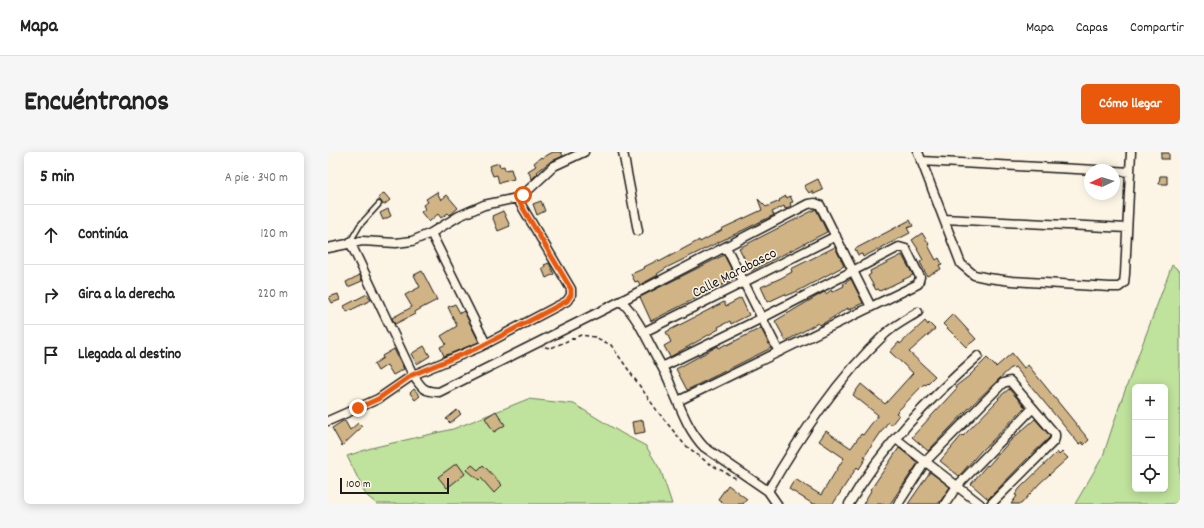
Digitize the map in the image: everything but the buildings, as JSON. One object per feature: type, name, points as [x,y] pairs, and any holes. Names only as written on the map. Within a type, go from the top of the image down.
[{"type":"street","points":[[328,248],[362,240],[396,243],[412,241],[431,234],[459,216],[484,205],[517,198],[523,195],[554,166],[584,152]]},
{"type":"street","points":[[623,152],[638,230]]},
{"type":"street","points":[[918,152],[961,264],[974,275],[1012,281],[1110,287],[1119,287],[1124,283],[1132,152]]},
{"type":"street","points":[[921,161],[1084,169]]},
{"type":"street","points":[[1120,171],[1130,172]]},
{"type":"street","points":[[328,421],[378,399],[412,375],[486,344],[567,301],[571,295],[571,289],[517,198]]},
{"type":"street","points":[[350,242],[412,375],[422,388],[430,392],[439,392],[621,301],[808,204],[815,203],[820,205],[871,307]]},
{"type":"street","points":[[944,219],[1127,228]]},
{"type":"street","points":[[431,234],[486,344]]},
{"type":"street","name":"Calle Marabasco","points":[[644,332],[836,236]]},
{"type":"street","points":[[726,247],[779,352]]},
{"type":"street","points":[[662,367],[762,318],[899,247],[906,249],[920,277],[918,284],[678,401]]},
{"type":"street","points":[[621,301],[631,312],[644,332],[678,401],[686,422],[696,439],[704,447],[768,491],[777,504]]},
{"type":"street","points":[[768,491],[788,457],[820,409],[835,390],[885,335],[918,312]]},
{"type":"street","points":[[849,504],[873,466],[895,438],[942,389],[978,356]]},
{"type":"street","points":[[898,504],[925,462],[1003,383],[1010,381],[1055,434],[1055,438],[1054,441],[991,504]]},
{"type":"street","points":[[945,504],[958,486],[1033,408]]},
{"type":"street","points":[[895,438],[980,504]]},
{"type":"lane","points":[[350,242],[360,225],[380,204]]},
{"type":"path","points":[[539,342],[542,346],[551,348],[581,335],[588,335],[603,340],[611,346],[661,417],[684,444],[708,463],[733,478],[744,481],[750,479]]},
{"type":"green space","points":[[1172,265],[1180,271],[1180,504],[1075,504],[1103,456],[1120,404]]},
{"type":"green space","points":[[528,399],[574,404],[623,434],[646,446],[661,471],[672,504],[377,504],[366,495],[347,456],[371,448],[453,429]]},
{"type":"route","points":[[358,408],[378,399],[407,380],[412,375],[480,347],[567,301],[571,295],[571,289],[517,198],[523,195]]}]
